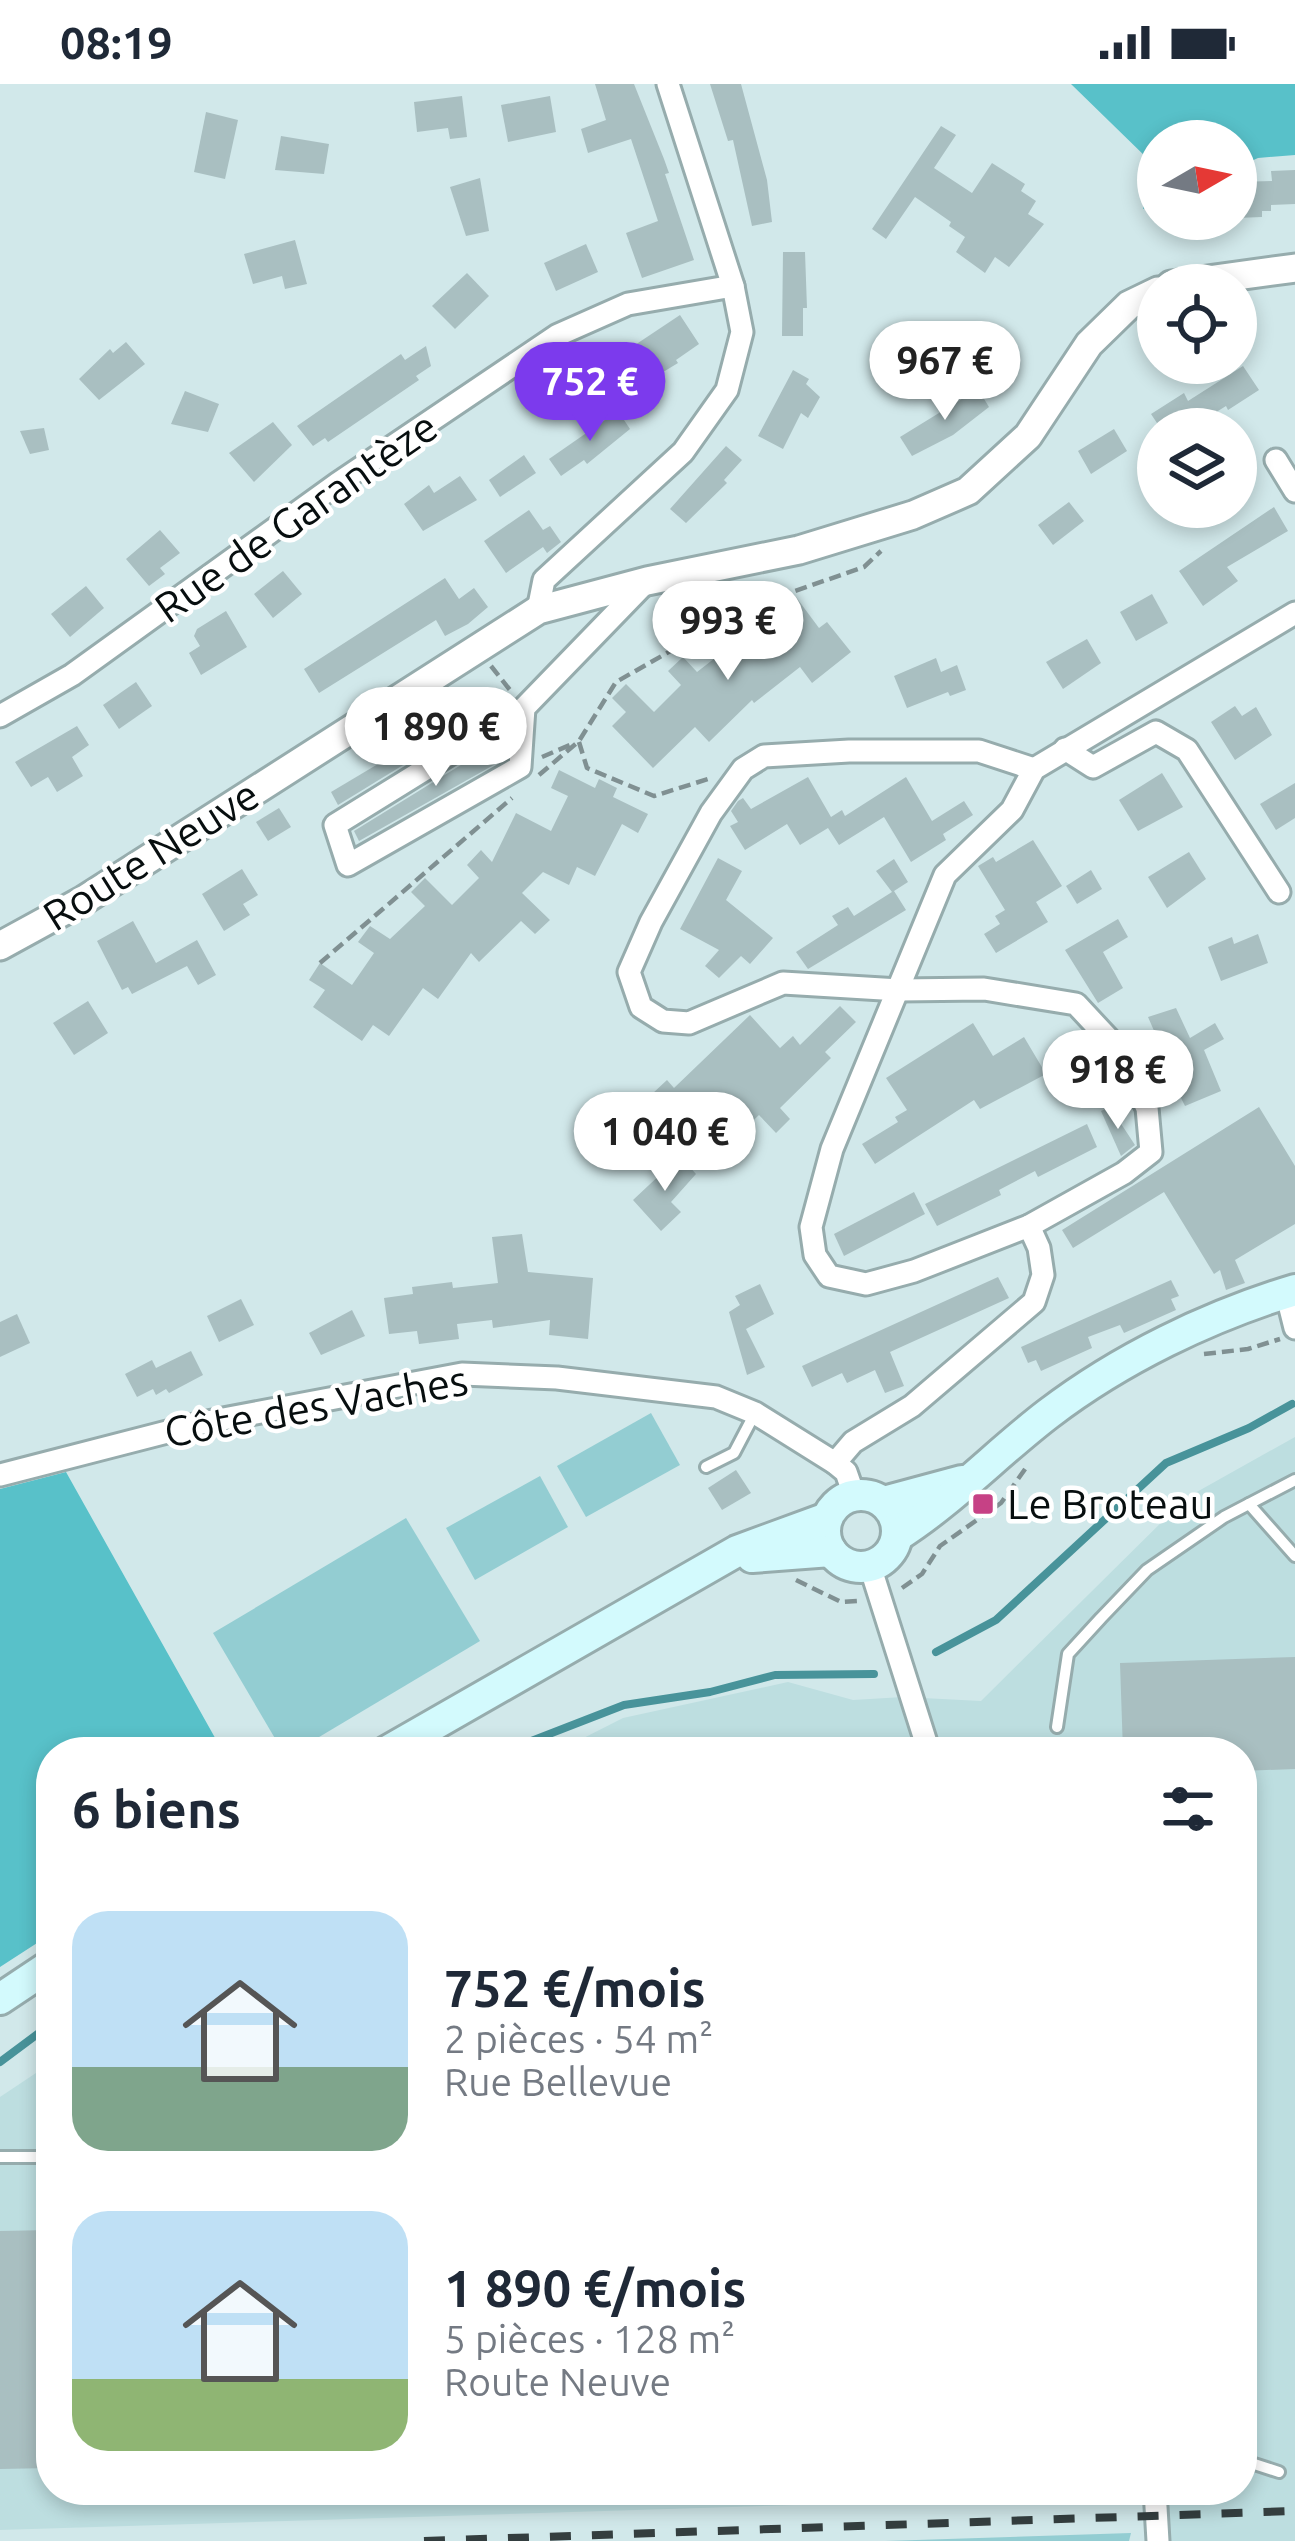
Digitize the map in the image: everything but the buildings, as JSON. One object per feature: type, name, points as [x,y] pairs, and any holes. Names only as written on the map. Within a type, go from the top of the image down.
[{"type":"main road","points":[[968,1480],[842,1499],[827,1518],[831,1551],[875,1578],[898,1536],[931,1514],[1052,1411],[1153,1349],[1290,1291]]},
{"type":"main road","points":[[869,1498],[895,1517],[898,1536]]},
{"type":"main road","points":[[412,1737],[737,1551],[827,1518]]},
{"type":"main road","points":[[722,1561],[831,1551]]},
{"type":"main road","points":[[0,1999],[36,1975]]},
{"type":"street","points":[[538,610],[544,580],[682,452],[727,390],[742,332],[733,286],[668,84]]},
{"type":"street","points":[[1257,273],[1295,268]]},
{"type":"street","name":"Rue de Garantèze","points":[[0,716],[72,674],[337,484],[558,335],[628,304],[733,286]]},
{"type":"street","name":"Route Neuve","points":[[0,946],[84,901],[538,610],[647,580],[799,550],[968,491],[1028,436],[1089,344],[1137,301]]},
{"type":"street","points":[[1276,460],[1295,491]]},
{"type":"street","points":[[524,708],[520,767],[349,865],[335,825],[524,708],[647,580]]},
{"type":"street","points":[[1034,770],[979,751],[764,756],[743,769],[711,813],[629,972],[641,1007],[663,1021],[689,1023],[783,983],[899,990],[984,988],[1076,1004],[1118,1049],[1148,1108],[1151,1152],[1124,1173],[1029,1226],[914,1271],[866,1284],[829,1276],[815,1255],[811,1227],[832,1149],[899,990],[945,874],[1012,811],[1034,770],[1295,613]]},
{"type":"street","points":[[1065,749],[1093,767],[1156,732],[1186,750],[1279,892]]},
{"type":"street","points":[[869,1498],[835,1462],[853,1442],[911,1406],[1034,1302],[1043,1275],[1029,1226]]},
{"type":"street","points":[[1290,1291],[1295,1331]]},
{"type":"street","name":"Côte des Vaches","points":[[0,1475],[202,1423],[462,1374],[557,1378],[716,1397],[755,1413],[835,1462]]},
{"type":"street","points":[[875,1578],[924,1737]]},
{"type":"street","points":[[1157,2505],[1158,2541]]},
{"type":"lane","points":[[706,1468],[734,1453],[755,1413]]},
{"type":"lane","points":[[1057,1727],[1068,1654],[1148,1570],[1295,1480]]},
{"type":"lane","points":[[1249,1504],[1295,1556]]},
{"type":"lane","points":[[0,2157],[36,2157]]},
{"type":"lane","points":[[1257,2465],[1279,2473]]},
{"type":"path","points":[[320,963],[579,740],[616,682],[746,608],[864,567],[892,539],[890,522]]},
{"type":"path","points":[[476,647],[524,708]]},
{"type":"path","points":[[520,767],[579,740]]},
{"type":"path","points":[[579,740],[586,768],[654,796],[743,769]]},
{"type":"path","points":[[1190,1359],[1219,1350],[1254,1348],[1295,1331]]},
{"type":"path","points":[[820,1591],[849,1603],[875,1578],[908,1587],[940,1546],[1001,1503],[1028,1466]]},
{"type":"shaded area","points":[[1071,84],[1295,84],[1295,155],[1257,158],[1257,120],[1137,120],[1137,148]]},
{"type":"shaded area","points":[[651,1413],[680,1465],[586,1517],[557,1466]]},
{"type":"shaded area","points":[[1295,1437],[1295,2541],[1169,2541],[1151,2505],[1257,2505],[1257,1737],[586,1737],[623,1718],[788,1682],[853,1700],[981,1701],[1186,1498]]},
{"type":"shaded area","points":[[66,1472],[215,1737],[36,1737],[36,1944],[0,1967],[0,1489]]},
{"type":"shaded area","points":[[540,1476],[568,1527],[475,1580],[446,1528]]},
{"type":"shaded area","points":[[406,1518],[480,1641],[319,1737],[274,1737],[213,1633]]},
{"type":"shaded area","points":[[36,2073],[36,2505],[796,2505],[0,2530],[0,2097]]},
{"type":"shaded area","points":[[1131,2533],[1129,2541],[885,2541]]},
{"type":"waterway","points":[[936,1652],[996,1620],[1166,1463],[1292,1404]]},
{"type":"waterway","points":[[542,1737],[624,1705],[710,1692],[775,1675],[874,1674]]},
{"type":"waterway","points":[[0,2062],[36,2035]]},
{"type":"railway","points":[[424,2541],[1295,2511]]},
{"type":"place","name":"Le Broteau","points":[[983,1504]]}]
